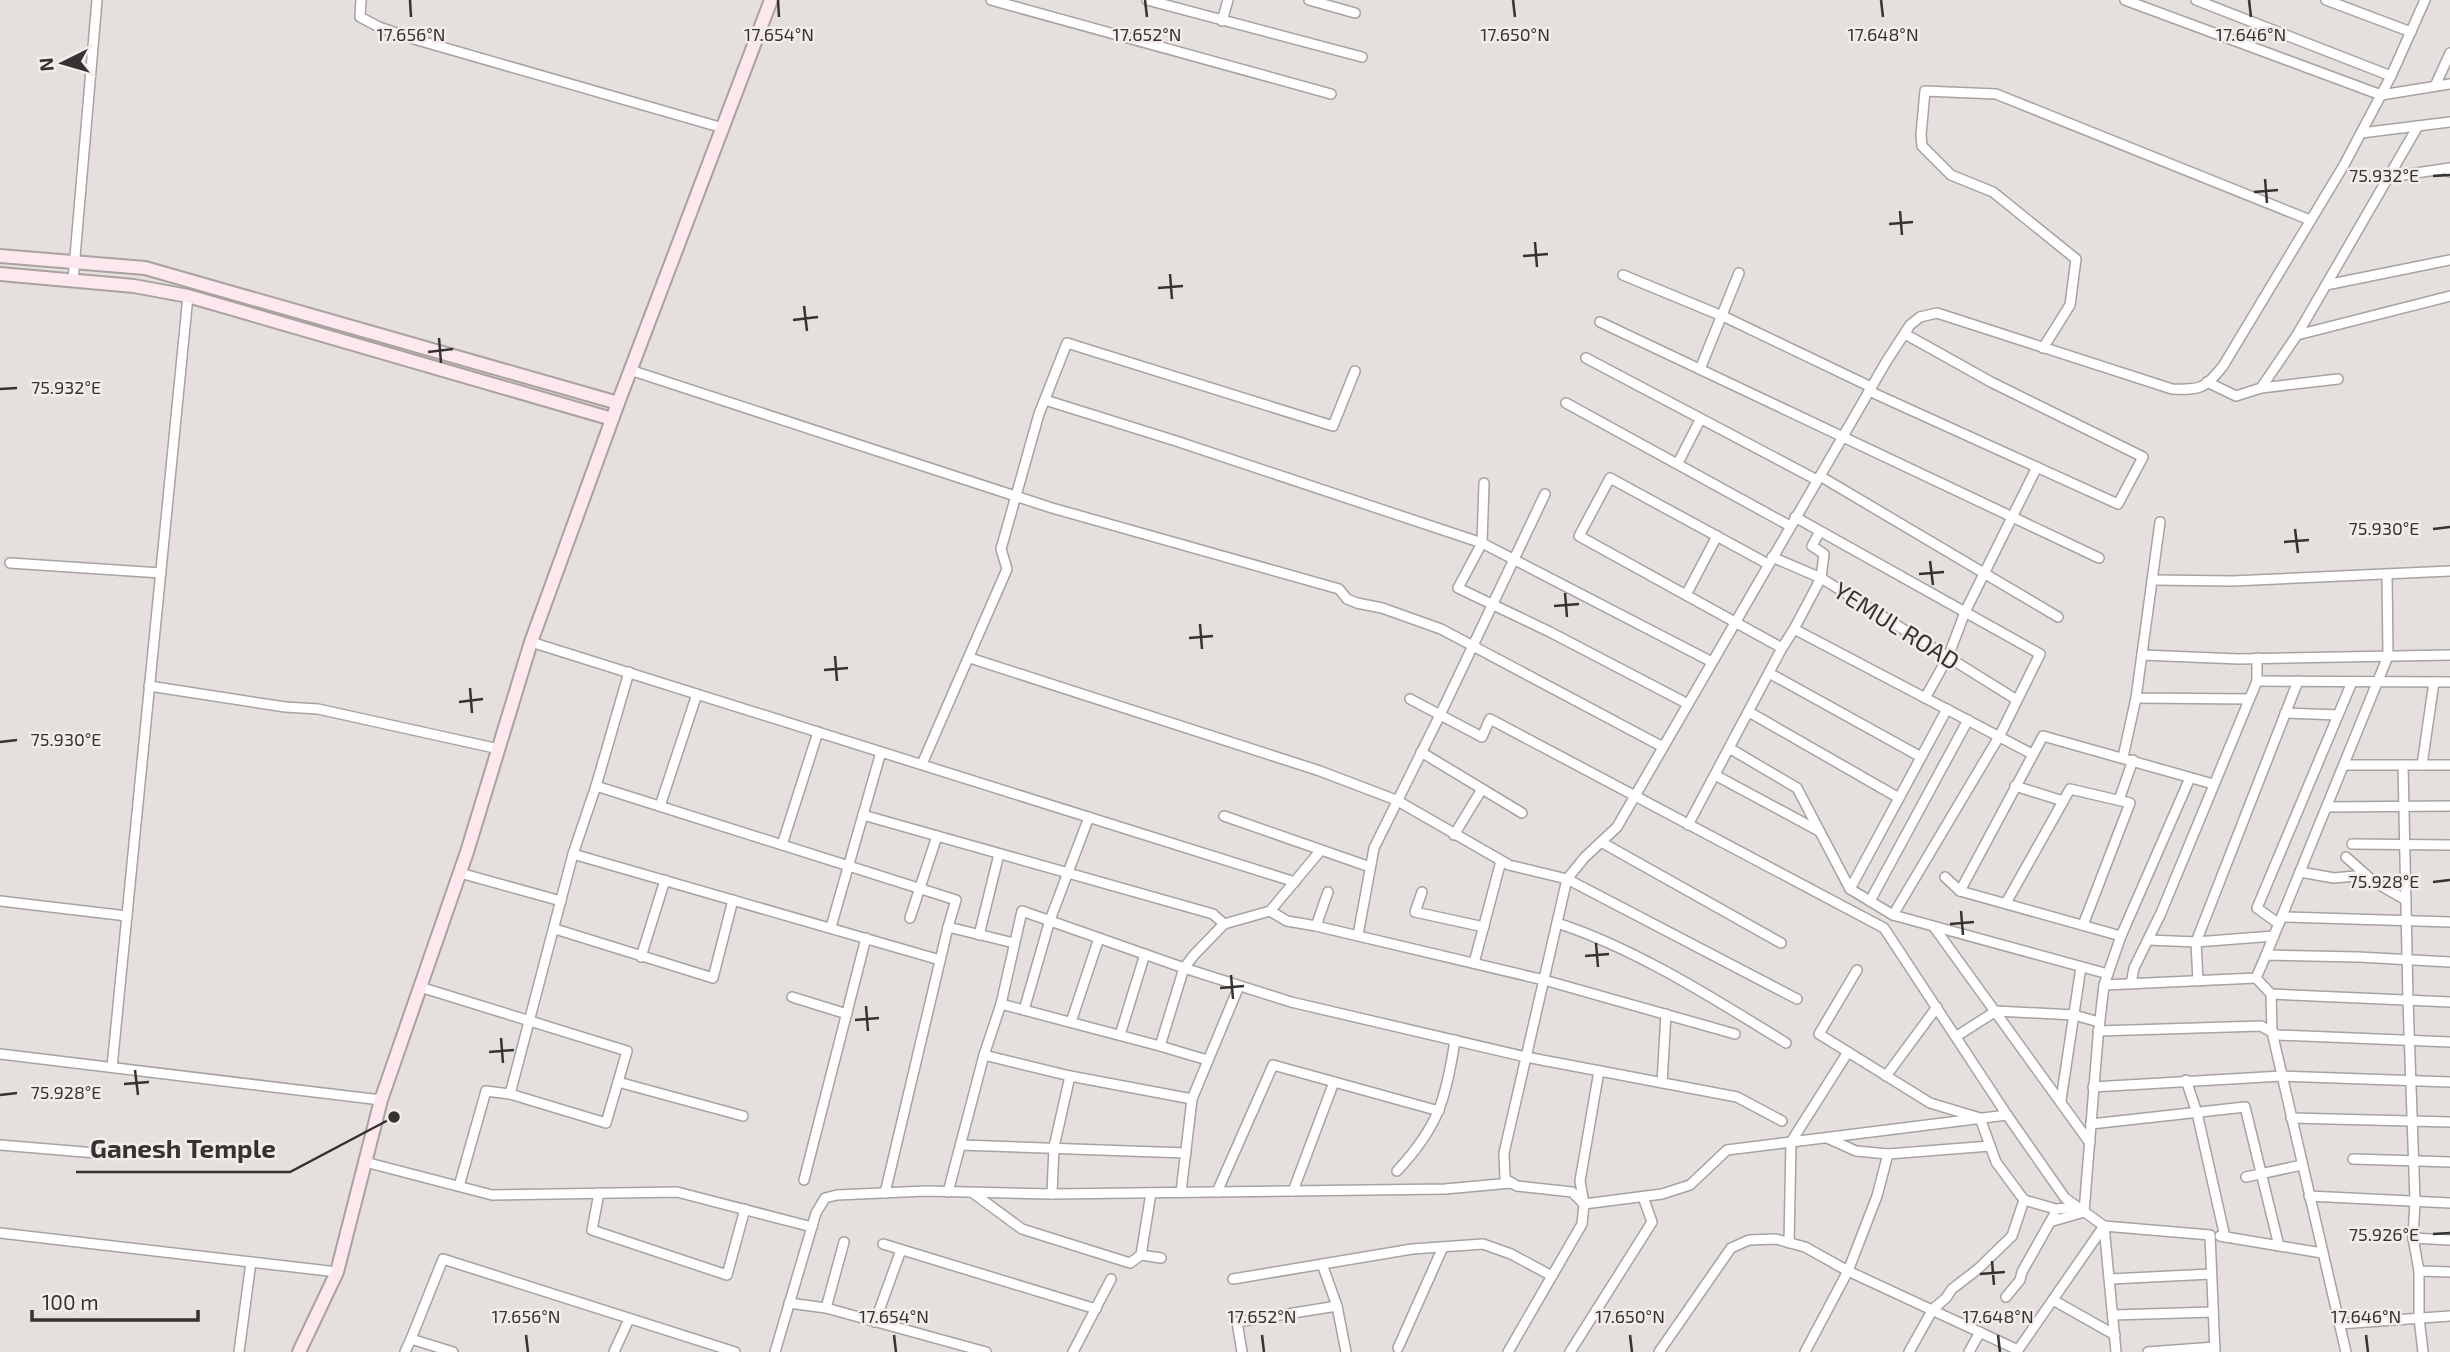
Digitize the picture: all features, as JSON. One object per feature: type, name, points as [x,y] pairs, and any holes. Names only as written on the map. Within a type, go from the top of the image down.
[{"type":"main road","points":[[299,1352],[337,1272],[381,1100],[460,873],[531,642],[630,370],[771,0]]},
{"type":"main road","points":[[0,257],[145,268],[618,403]]},
{"type":"main road","points":[[0,274],[134,286],[188,296],[612,419]]},
{"type":"street","points":[[73,280],[97,0]]},
{"type":"street","points":[[361,0],[360,17],[379,27],[723,128]]},
{"type":"street","points":[[991,0],[1331,94]]},
{"type":"street","points":[[1147,0],[1362,57]]},
{"type":"street","points":[[1222,21],[1228,0]]},
{"type":"street","points":[[1309,0],[1355,13]]},
{"type":"street","points":[[2125,0],[2381,95],[2450,84]]},
{"type":"street","points":[[2196,0],[2391,76]]},
{"type":"street","points":[[2326,0],[2411,32]]},
{"type":"street","points":[[1584,1204],[1572,1192],[1517,1186],[1505,1179],[1504,1153],[1567,879],[1616,827],[1870,389],[1905,334],[1920,317],[1937,313],[2172,389],[2195,390],[2223,366],[2310,220],[2391,76],[2425,0]]},
{"type":"street","points":[[2435,86],[2450,53]]},
{"type":"street","points":[[2043,348],[2070,305],[2076,259],[1993,192],[1951,176],[1922,146],[1920,135],[1925,91],[1996,94],[2310,220]]},
{"type":"street","points":[[2361,133],[2450,122]]},
{"type":"street","points":[[2261,388],[2297,335],[2418,126]]},
{"type":"street","points":[[2389,177],[2450,168],[2450,172]]},
{"type":"street","points":[[2326,285],[2450,260]]},
{"type":"street","points":[[1700,369],[1739,273]]},
{"type":"street","points":[[1623,275],[1721,316],[1870,389],[2118,504],[2143,457],[1991,382],[1905,334]]},
{"type":"street","points":[[112,1067],[188,296]]},
{"type":"street","points":[[2297,335],[2450,296]]},
{"type":"street","points":[[1600,322],[2099,558]]},
{"type":"street","points":[[922,764],[1007,569],[1001,548],[1045,400],[1067,343],[1333,426],[1355,371]]},
{"type":"street","points":[[1586,358],[1700,420],[1818,478],[2058,617]]},
{"type":"street","points":[[630,370],[1016,496],[1339,589],[1348,599],[1357,603],[1382,608],[1441,629],[1663,747]]},
{"type":"street","points":[[2207,382],[2236,396],[2261,388],[2338,379]]},
{"type":"street","points":[[1045,400],[1482,543],[1712,662]]},
{"type":"street","points":[[1566,403],[1793,521],[1820,531],[2040,654],[2000,736],[1893,915]]},
{"type":"street","points":[[1678,463],[1700,420]]},
{"type":"street","points":[[1925,698],[1948,657],[1965,612],[2037,467]]},
{"type":"street","name":"YEMUL ROAD","points":[[1686,595],[1578,537],[1609,478],[1717,536],[1770,561],[1821,578],[2017,700]]},
{"type":"street","points":[[1484,483],[1482,543],[1458,588],[1550,632],[1688,704]]},
{"type":"street","points":[[1358,936],[1374,848],[1545,494]]},
{"type":"street","points":[[2119,800],[2128,759],[2160,522]]},
{"type":"street","points":[[1688,825],[1821,578],[1824,554],[1812,546],[1820,531]]},
{"type":"street","points":[[1717,536],[1686,595],[1782,649]]},
{"type":"street","points":[[10,563],[161,572]]},
{"type":"street","points":[[2152,580],[2232,581],[2450,571]]},
{"type":"street","points":[[2256,978],[2388,656],[2387,574]]},
{"type":"street","points":[[1794,629],[2032,754]]},
{"type":"street","points":[[531,642],[1296,882]]},
{"type":"street","points":[[2143,655],[2257,658],[2450,655]]},
{"type":"street","points":[[970,658],[1320,771],[1396,800],[1509,865],[1567,879],[1797,999]]},
{"type":"street","points":[[2131,984],[2134,968],[2257,681],[2257,658]]},
{"type":"street","points":[[510,1094],[573,854],[629,672]]},
{"type":"street","points":[[1769,673],[1921,757]]},
{"type":"street","points":[[2257,681],[2450,682]]},
{"type":"street","points":[[2198,981],[2196,942],[2298,681]]},
{"type":"street","points":[[2352,682],[2257,908],[2280,920],[2450,922]]},
{"type":"street","points":[[2422,765],[2434,682]]},
{"type":"street","points":[[149,686],[285,707],[318,709],[499,749]]},
{"type":"street","points":[[660,806],[697,694]]},
{"type":"street","points":[[2136,698],[2249,699]]},
{"type":"street","points":[[1410,699],[1482,737],[1490,719],[1884,928],[2065,1198],[2104,1226],[2210,1235],[2322,1253]]},
{"type":"street","points":[[1850,889],[1947,709]]},
{"type":"street","points":[[1749,712],[1899,798]]},
{"type":"street","points":[[2285,713],[2337,715]]},
{"type":"street","points":[[1870,901],[1968,720]]},
{"type":"street","points":[[782,845],[818,732]]},
{"type":"street","points":[[1960,891],[2042,736],[2213,785]]},
{"type":"street","points":[[1729,748],[1797,788],[1850,889],[1893,915],[2108,974]]},
{"type":"street","points":[[831,928],[881,752]]},
{"type":"street","points":[[1421,752],[1522,813]]},
{"type":"street","points":[[2344,765],[2450,765]]},
{"type":"street","points":[[2403,765],[2415,1201],[2413,1237],[2419,1271],[2419,1318],[2423,1352]]},
{"type":"street","points":[[1715,775],[1820,832]]},
{"type":"street","points":[[2080,1210],[2090,1143],[2104,985],[2122,936],[2190,778]]},
{"type":"street","points":[[596,786],[956,900],[885,1193]]},
{"type":"street","points":[[2015,786],[2063,801]]},
{"type":"street","points":[[1454,835],[1482,789]]},
{"type":"street","points":[[2006,903],[2070,789],[2130,803],[2083,925]]},
{"type":"street","points":[[2327,807],[2450,806]]},
{"type":"street","points":[[863,815],[1213,914],[1224,924]]},
{"type":"street","points":[[1224,816],[1370,867]]},
{"type":"street","points":[[1024,1010],[1050,920],[1089,817]]},
{"type":"street","points":[[910,918],[937,836]]},
{"type":"street","points":[[1601,842],[1781,943]]},
{"type":"street","points":[[2352,845],[2450,845]]},
{"type":"street","points":[[1160,1046],[1184,968],[1224,924],[1270,911],[1321,850]]},
{"type":"street","points":[[573,854],[940,960]]},
{"type":"street","points":[[979,935],[999,854]]},
{"type":"street","points":[[2346,857],[2366,876],[2406,900]]},
{"type":"street","points":[[1474,963],[1501,860]]},
{"type":"street","points":[[2300,872],[2334,878],[2366,876]]},
{"type":"street","points":[[460,873],[561,901]]},
{"type":"street","points":[[1945,877],[1960,891],[2122,936]]},
{"type":"street","points":[[641,957],[665,880]]},
{"type":"street","points":[[1316,926],[1328,892]]},
{"type":"street","points":[[1422,892],[1416,912],[1484,927]]},
{"type":"street","points":[[555,929],[713,978],[733,900]]},
{"type":"street","points":[[0,901],[127,916]]},
{"type":"street","points":[[948,1192],[984,1055],[1001,1004],[1022,911],[1291,1002],[1526,1057],[1737,1097],[1782,1121]]},
{"type":"street","points":[[1270,911],[1287,920],[1544,980],[1735,1034]]},
{"type":"street","points":[[1557,923],[1588,933],[1693,987],[1786,1043]]},
{"type":"street","points":[[1934,927],[2090,1143]]},
{"type":"street","points":[[948,928],[1014,943]]},
{"type":"street","points":[[2148,940],[2196,942],[2274,936]]},
{"type":"street","points":[[1071,1022],[1099,938]]},
{"type":"street","points":[[804,1180],[866,939]]},
{"type":"street","points":[[1120,1035],[1145,954]]},
{"type":"street","points":[[2266,955],[2450,962]]},
{"type":"street","points":[[2060,1100],[2081,967]]},
{"type":"street","points":[[1857,971],[1819,1034],[1930,1103],[1980,1118]]},
{"type":"street","points":[[2104,985],[2256,978],[2271,993],[2450,1002]]},
{"type":"street","points":[[1181,1192],[1192,1099],[1239,986]]},
{"type":"street","points":[[420,987],[628,1051],[606,1123],[510,1094],[486,1091],[459,1186]]},
{"type":"street","points":[[2271,993],[2272,1032],[2346,1352]]},
{"type":"street","points":[[792,997],[847,1014]]},
{"type":"street","points":[[1001,1004],[1207,1060]]},
{"type":"street","points":[[1886,1076],[1937,1007]]},
{"type":"street","points":[[1956,1036],[1996,1011],[2074,1015],[2099,1027],[2261,1026],[2277,1035],[2450,1042]]},
{"type":"street","points":[[1662,1083],[1666,1014]]},
{"type":"street","points":[[1397,1171],[1417,1150],[1439,1111],[1448,1086],[1455,1040]]},
{"type":"street","points":[[1789,1243],[1791,1142],[1848,1052]]},
{"type":"street","points":[[0,1054],[381,1100]]},
{"type":"street","points":[[984,1055],[1070,1076],[1192,1099]]},
{"type":"street","points":[[1217,1192],[1273,1065],[1439,1111]]},
{"type":"street","points":[[1508,1352],[1581,1224],[1584,1204],[1580,1181],[1599,1071]]},
{"type":"street","points":[[1052,1194],[1054,1147],[1070,1076]]},
{"type":"street","points":[[2093,1087],[2282,1076],[2450,1082]]},
{"type":"street","points":[[2186,1080],[2197,1113],[2225,1237]]},
{"type":"street","points":[[618,1082],[743,1116]]},
{"type":"street","points":[[1293,1191],[1334,1082]]},
{"type":"street","points":[[2091,1124],[2245,1107],[2279,1246]]},
{"type":"street","points":[[1584,1204],[1662,1194],[1690,1185],[1727,1150],[2007,1115]]},
{"type":"street","points":[[1980,1118],[1996,1162],[2024,1200],[2056,1209],[2080,1210]]},
{"type":"street","points":[[2291,1118],[2450,1122]]},
{"type":"street","points":[[1826,1138],[1856,1152],[1888,1154],[1990,1146]]},
{"type":"street","points":[[0,1145],[108,1154]]},
{"type":"street","points":[[961,1145],[1186,1153]]},
{"type":"street","points":[[1805,1352],[1848,1271],[1877,1196],[1888,1154]]},
{"type":"street","points":[[2353,1159],[2450,1162]]},
{"type":"street","points":[[365,1162],[492,1195],[677,1192],[812,1227]]},
{"type":"street","points":[[2246,1177],[2302,1165]]},
{"type":"street","points":[[775,1352],[816,1213],[825,1198],[837,1195],[1445,1189],[1511,1183]]},
{"type":"street","points":[[971,1192],[1022,1230],[1130,1262],[1141,1255],[1161,1258]]},
{"type":"street","points":[[599,1193],[592,1230],[727,1275],[745,1209]]},
{"type":"street","points":[[1141,1255],[1151,1193]]},
{"type":"street","points":[[2309,1196],[2450,1202]]},
{"type":"street","points":[[1570,1352],[1652,1222],[1643,1197]]},
{"type":"street","points":[[1909,1352],[1933,1309],[2012,1236],[2024,1200]]},
{"type":"street","points":[[2006,1297],[2020,1280],[2022,1272],[2053,1221],[2056,1209]]},
{"type":"street","points":[[2053,1221],[2080,1210]]},
{"type":"street","points":[[2104,1226],[2116,1352]]},
{"type":"street","points":[[1659,1352],[1731,1248],[1749,1240],[1776,1239],[1805,1247],[1848,1271],[2018,1350],[2104,1226]]},
{"type":"street","points":[[0,1233],[337,1272]]},
{"type":"street","points":[[2148,1352],[2215,1349],[2210,1235]]},
{"type":"street","points":[[2413,1237],[2450,1240]]},
{"type":"street","points":[[826,1308],[844,1242]]},
{"type":"street","points":[[883,1244],[1096,1309]]},
{"type":"street","points":[[1233,1279],[1412,1249],[1483,1244],[1510,1254],[1552,1276]]},
{"type":"street","points":[[1398,1348],[1443,1247]]},
{"type":"street","points":[[875,1322],[901,1250]]},
{"type":"street","points":[[405,1352],[443,1259],[734,1352]]},
{"type":"street","points":[[239,1352],[251,1262]]},
{"type":"street","points":[[1322,1264],[1337,1306],[1346,1352]]},
{"type":"street","points":[[2419,1271],[2450,1272]]},
{"type":"street","points":[[2109,1279],[2211,1274]]},
{"type":"street","points":[[1073,1352],[1111,1279]]},
{"type":"street","points":[[2053,1300],[2115,1335]]},
{"type":"street","points":[[789,1303],[826,1308],[986,1352]]},
{"type":"street","points":[[1242,1352],[1237,1322],[1337,1306]]},
{"type":"street","points":[[2113,1315],[2213,1312]]},
{"type":"street","points":[[2339,1324],[2450,1316]]},
{"type":"street","points":[[614,1352],[629,1318]]},
{"type":"street","points":[[1969,1352],[1980,1332]]},
{"type":"street","points":[[411,1339],[453,1352]]},
{"type":"place","name":"Ganesh Temple","points":[[394,1117]]}]
